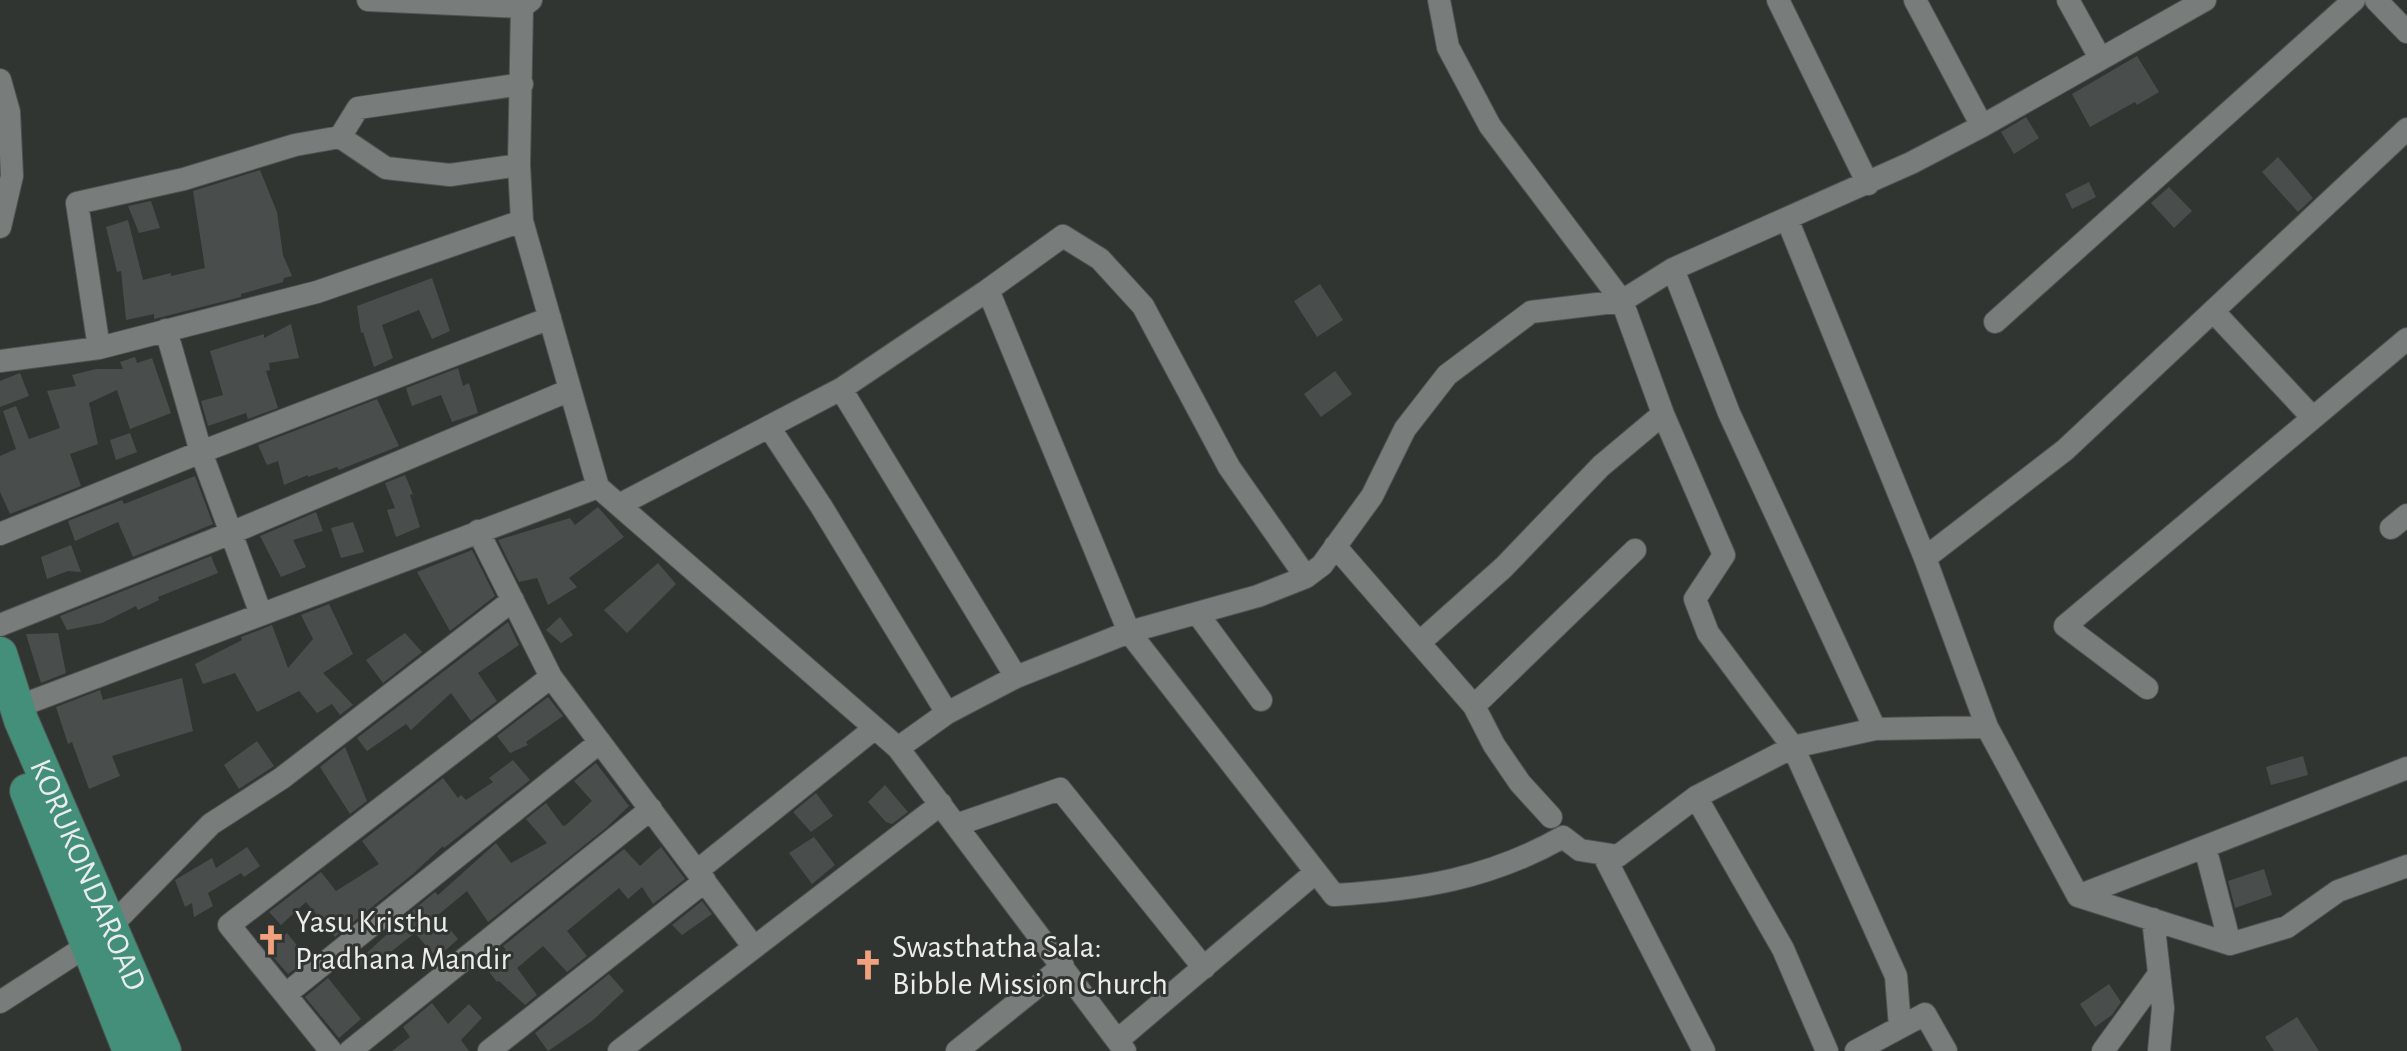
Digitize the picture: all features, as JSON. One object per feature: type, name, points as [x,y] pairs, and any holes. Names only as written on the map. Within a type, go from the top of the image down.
[{"type":"main road","name":"KORUKONDAROAD","points":[[0,649],[8,715],[99,937],[164,1051]]},
{"type":"main road","points":[[99,937],[130,1051]]},
{"type":"street","points":[[368,0],[527,4],[519,165],[522,221],[598,487],[898,748],[1122,1045],[1204,968],[1316,872]]},
{"type":"street","points":[[1439,0],[1448,47],[1490,126],[1622,301],[1663,414],[1724,555],[1695,599],[1708,633],[1793,747],[1896,976],[1900,1027]]},
{"type":"street","points":[[1778,0],[1868,184]]},
{"type":"street","points":[[1915,0],[1982,126]]},
{"type":"street","points":[[2068,0],[2100,58]]},
{"type":"street","points":[[1995,322],[2354,0]]},
{"type":"street","points":[[2376,0],[2407,32]]},
{"type":"street","points":[[898,748],[947,713],[1016,677],[1129,632],[1258,596],[1306,577],[1322,565],[1372,496],[1405,429],[1447,375],[1531,312],[1622,301],[1673,269],[1868,184],[1982,126],[2197,2]]},
{"type":"street","points":[[0,80],[9,112],[12,176],[0,227]]},
{"type":"street","points":[[340,137],[358,108],[522,84]]},
{"type":"street","points":[[1925,558],[2065,450],[2407,129]]},
{"type":"street","points":[[99,348],[77,203],[184,179],[295,145],[340,137],[386,168],[450,175],[519,165]]},
{"type":"street","points":[[1787,219],[1925,558],[1987,727],[2078,896],[2230,944],[2287,927],[2338,891],[2407,866]]},
{"type":"street","points":[[0,361],[99,348],[317,292],[522,221]]},
{"type":"street","points":[[619,505],[841,389],[1063,236],[1100,259],[1143,306],[1229,467],[1306,577]]},
{"type":"street","points":[[1673,269],[1729,413],[1875,729]]},
{"type":"street","points":[[988,290],[1129,632],[1334,895],[1454,882],[1531,855],[1563,837],[1580,850],[1618,856],[1696,797],[1793,747],[1875,729],[1987,727]]},
{"type":"street","points":[[2213,311],[2313,418]]},
{"type":"street","points":[[0,534],[201,452],[550,318]]},
{"type":"street","points":[[166,330],[201,452],[261,614]]},
{"type":"street","points":[[2147,688],[2065,626],[2407,339]]},
{"type":"street","points":[[841,389],[1016,677]]},
{"type":"street","points":[[0,649],[231,533],[570,390]]},
{"type":"street","points":[[1419,643],[1504,567],[1601,466],[1663,414]]},
{"type":"street","points":[[769,427],[821,506],[947,713]]},
{"type":"street","points":[[8,715],[261,614],[598,487]]},
{"type":"street","points":[[478,531],[551,677],[753,946]]},
{"type":"street","points":[[1335,546],[1474,706],[1520,783],[1551,817]]},
{"type":"street","points":[[1474,706],[1635,550]]},
{"type":"street","points":[[0,1002],[99,937],[211,824],[282,778],[513,600]]},
{"type":"street","points":[[1197,613],[1261,700]]},
{"type":"street","points":[[331,1051],[229,925],[551,677]]},
{"type":"street","points":[[489,1051],[875,728]]},
{"type":"street","points":[[286,994],[600,742]]},
{"type":"street","points":[[2078,896],[2407,768]]},
{"type":"street","points":[[956,825],[1060,789],[1204,968]]},
{"type":"street","points":[[1696,797],[1783,949],[1827,1051]]},
{"type":"street","points":[[619,1051],[941,804]]},
{"type":"street","points":[[350,1051],[651,809]]},
{"type":"street","points":[[2205,847],[2230,944]]},
{"type":"street","points":[[1603,854],[1704,1051]]},
{"type":"street","points":[[2153,919],[2163,1008],[2159,1051]]},
{"type":"street","points":[[957,1051],[1063,966]]},
{"type":"street","points":[[2103,1051],[2159,974]]},
{"type":"street","points":[[1856,1051],[1925,1014],[1946,1051]]},
{"type":"building","points":[[2137,56],[2159,92],[2090,127],[2072,94]]},
{"type":"building","points":[[2026,117],[2039,138],[2014,154],[2001,132]]},
{"type":"building","points":[[2278,157],[2313,198],[2298,212],[2262,172]]},
{"type":"building","points":[[260,170],[277,212],[283,255],[292,276],[284,278],[283,282],[241,294],[241,297],[154,319],[154,314],[126,320],[121,271],[117,272],[106,227],[128,220],[143,280],[205,268],[193,191]]},
{"type":"building","points":[[2089,182],[2096,197],[2072,209],[2065,194]]},
{"type":"building","points":[[2169,187],[2192,211],[2174,228],[2151,203]]},
{"type":"building","points":[[151,201],[160,228],[139,233],[128,206]]},
{"type":"building","points":[[432,278],[450,331],[432,339],[419,310],[382,325],[393,358],[374,367],[361,333],[357,306]]},
{"type":"building","points":[[1320,284],[1343,320],[1317,337],[1294,301]]},
{"type":"building","points":[[291,324],[299,358],[269,363],[270,370],[266,371],[278,408],[248,419],[246,413],[208,426],[201,401],[223,395],[210,351],[264,334],[264,338]]},
{"type":"building","points":[[135,357],[137,363],[152,358],[171,413],[130,429],[117,390],[89,403],[98,444],[70,454],[81,486],[10,514],[0,492],[0,456],[16,449],[3,411],[16,406],[29,439],[60,428],[47,391],[76,386],[72,375],[96,369],[123,369],[120,362]]},
{"type":"building","points":[[458,368],[463,386],[469,383],[478,413],[452,422],[441,395],[412,406],[406,388]]},
{"type":"building","points":[[1335,371],[1352,394],[1321,417],[1304,394]]},
{"type":"building","points":[[20,373],[29,396],[0,407],[0,381]]},
{"type":"building","points":[[377,399],[399,446],[339,470],[337,467],[284,485],[278,461],[267,465],[258,445]]},
{"type":"building","points":[[130,433],[137,452],[116,460],[110,440]]},
{"type":"building","points":[[405,475],[413,494],[410,495],[420,527],[396,537],[387,510],[395,508],[385,483]]},
{"type":"building","points":[[195,476],[213,524],[133,557],[118,522],[75,541],[68,521],[122,500],[124,504]]},
{"type":"building","points":[[598,507],[624,537],[569,578],[577,587],[548,605],[537,578],[519,582],[498,540],[570,518],[575,525]]},
{"type":"building","points":[[316,512],[323,531],[293,540],[306,567],[281,577],[260,536]]},
{"type":"building","points":[[353,522],[364,552],[341,558],[331,528]]},
{"type":"building","points":[[71,545],[81,572],[68,571],[47,579],[41,557]]},
{"type":"building","points":[[472,550],[495,596],[450,631],[417,572]]},
{"type":"building","points":[[211,556],[218,573],[158,597],[159,600],[138,610],[136,606],[102,623],[67,630],[60,616]]},
{"type":"building","points":[[658,563],[676,584],[627,633],[604,610]]},
{"type":"building","points":[[329,604],[353,654],[323,673],[353,705],[340,715],[332,704],[317,713],[299,691],[257,712],[235,673],[203,684],[195,664],[242,640],[241,637],[272,625],[288,668],[313,639],[301,615]]},
{"type":"building","points":[[560,617],[573,635],[561,643],[546,630]]},
{"type":"building","points":[[508,622],[519,645],[478,673],[497,701],[471,721],[451,693],[411,730],[406,724],[367,751],[357,738]]},
{"type":"building","points":[[58,633],[66,673],[41,683],[26,634]]},
{"type":"building","points":[[405,633],[422,652],[383,683],[366,660]]},
{"type":"building","points":[[182,678],[193,731],[112,756],[120,776],[89,789],[72,742],[68,744],[56,707],[100,690],[103,700]]},
{"type":"building","points":[[548,697],[563,716],[526,742],[528,745],[510,753],[497,736]]},
{"type":"building","points":[[257,741],[274,766],[239,789],[224,765]]},
{"type":"building","points":[[345,747],[367,801],[350,814],[320,767]]},
{"type":"building","points":[[2303,756],[2308,775],[2271,785],[2266,767]]},
{"type":"building","points":[[513,760],[530,780],[443,846],[335,937],[306,902],[281,925],[269,912],[321,872],[336,891],[379,864],[362,841],[443,778],[458,798],[461,795],[466,800],[493,782],[489,778]]},
{"type":"building","points":[[596,763],[629,806],[606,828],[488,922],[467,891],[438,915],[458,939],[437,958],[415,933],[366,971],[357,962],[411,912],[435,892],[438,895],[496,843],[511,863],[547,843],[526,819],[546,803],[563,826],[566,825],[592,801],[574,781]]},
{"type":"building","points":[[885,785],[908,812],[892,824],[886,822],[868,802]]},
{"type":"building","points":[[816,793],[833,816],[811,832],[793,812]]},
{"type":"building","points":[[814,837],[835,865],[812,884],[789,853]]},
{"type":"building","points":[[247,847],[260,866],[244,877],[241,873],[208,893],[213,906],[194,917],[192,903],[185,907],[175,880],[212,858],[216,868]]},
{"type":"building","points":[[661,847],[685,879],[653,904],[642,887],[628,899],[619,888],[567,931],[587,956],[567,972],[543,946],[517,968],[537,995],[525,1005],[497,982],[482,963],[506,950],[503,946],[624,849],[640,866]]},
{"type":"building","points":[[2264,869],[2272,895],[2235,908],[2228,881]]},
{"type":"building","points":[[702,901],[712,914],[682,935],[672,925]]},
{"type":"building","points":[[287,933],[308,959],[288,974],[267,950]]},
{"type":"building","points":[[609,974],[624,991],[592,1021],[548,1051],[535,1033]]},
{"type":"building","points":[[328,978],[361,1019],[339,1038],[305,997]]},
{"type":"building","points":[[2109,984],[2121,1002],[2112,1015],[2095,1027],[2080,1004]]},
{"type":"building","points":[[432,1003],[448,1024],[469,1004],[482,1018],[461,1040],[469,1051],[392,1051],[410,1037],[403,1027]]},
{"type":"building","points":[[2297,1017],[2319,1051],[2274,1051],[2265,1037]]},
{"type":"place","name":"Yasu Kristhu Pradhana Mandir","points":[[271,940]]},
{"type":"place","name":"Swasthatha Sala: Bibble Mission Church","points":[[868,965]]}]
